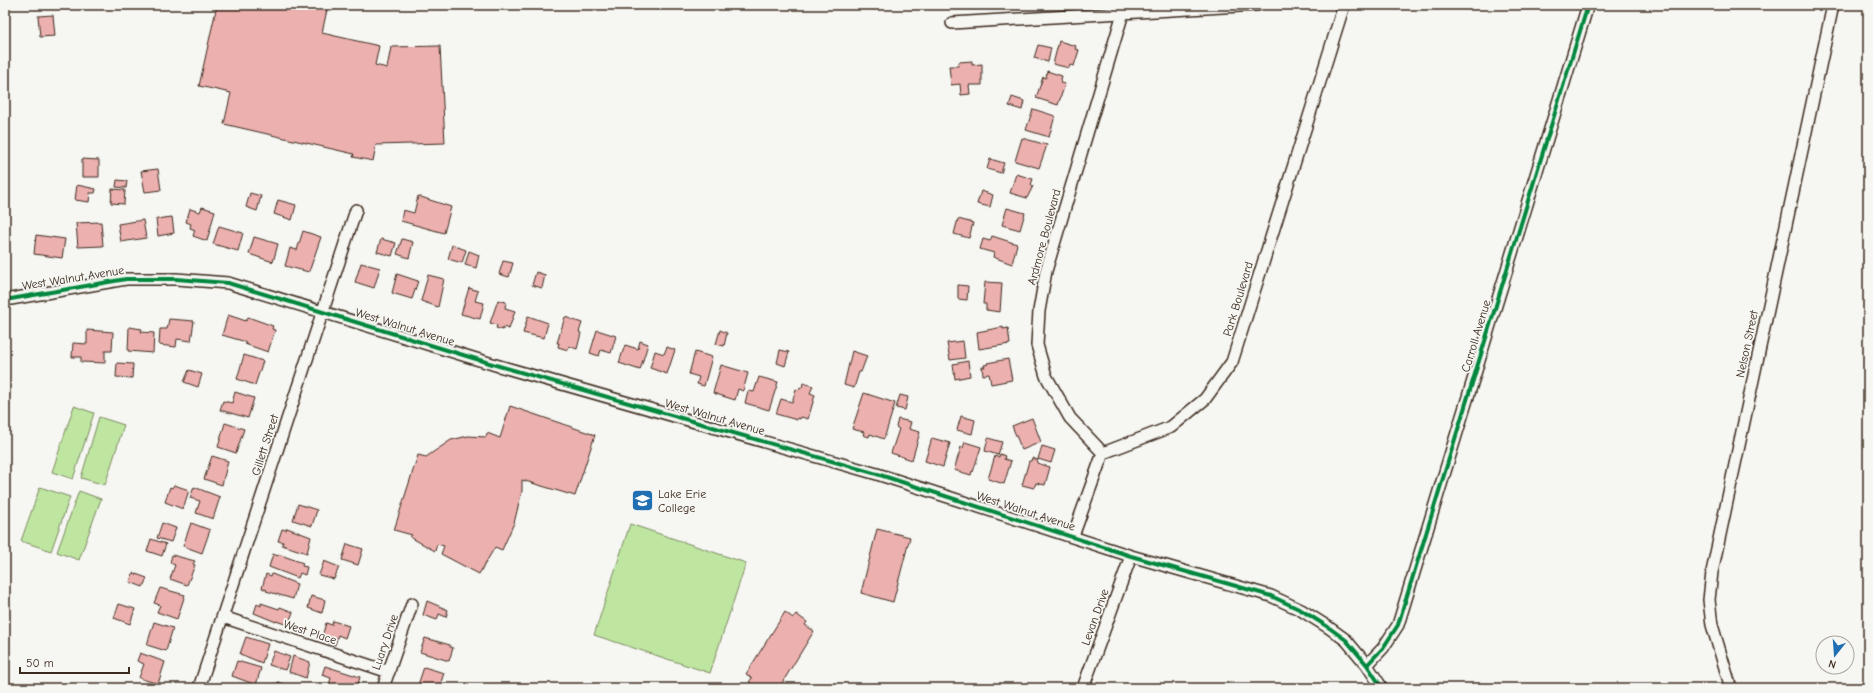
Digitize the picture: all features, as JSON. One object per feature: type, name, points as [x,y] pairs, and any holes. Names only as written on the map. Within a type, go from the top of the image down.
[{"type":"street","points":[[952,23],[1257,5]]},
{"type":"street","name":"Park Boulevard","points":[[1103,454],[1171,427],[1205,399],[1232,362],[1344,5]]},
{"type":"street","name":"Carroll Avenue","points":[[1367,665],[1383,648],[1398,625],[1588,5]]},
{"type":"street","name":"Nelson Street","points":[[1732,688],[1712,625],[1709,600],[1712,572],[1833,5]]},
{"type":"street","name":"Ardmore Boulevard","points":[[1103,454],[1070,418],[1046,376],[1037,345],[1039,311],[1046,271],[1123,13]]},
{"type":"street","name":"Gillett Street","points":[[199,688],[356,210]]},
{"type":"street","name":"West Walnut Avenue","points":[[5,300],[126,279],[176,279],[228,283],[499,366],[877,474],[1073,536],[1131,556],[1277,599],[1301,610],[1346,640],[1367,665],[1382,688]]},
{"type":"street","points":[[1073,536],[1103,454]]},
{"type":"street","name":"Levan Drive","points":[[1083,688],[1131,556]]},
{"type":"street","name":"Luary Drive","points":[[383,688],[412,604]]},
{"type":"street","name":"West Place","points":[[223,617],[389,672]]},
{"type":"green space","points":[[74,406],[94,413],[73,479],[52,472]]},
{"type":"green space","points":[[99,417],[124,425],[105,485],[81,478]]},
{"type":"green space","points":[[40,487],[70,497],[51,551],[21,541]]},
{"type":"green space","points":[[79,491],[101,499],[79,560],[57,552]]},
{"type":"green space","points":[[630,524],[746,563],[710,673],[594,635]]},
{"type":"building","points":[[217,5],[328,5],[322,33],[379,46],[375,65],[387,68],[391,47],[440,46],[445,143],[376,145],[373,161],[353,157],[354,154],[224,124],[231,93],[199,86]]},
{"type":"building","points":[[53,15],[55,36],[40,37],[38,16]]},
{"type":"building","points":[[1059,41],[1076,46],[1075,49],[1079,50],[1074,66],[1070,65],[1069,68],[1053,64]]},
{"type":"building","points":[[1038,45],[1051,48],[1048,62],[1034,58]]},
{"type":"building","points":[[972,61],[972,65],[982,64],[982,85],[969,85],[970,94],[961,95],[960,84],[951,85],[949,66],[958,66],[959,62]]},
{"type":"building","points":[[1047,71],[1062,76],[1060,83],[1065,84],[1058,105],[1036,98],[1043,77],[1046,78]]},
{"type":"building","points":[[1012,97],[1024,101],[1022,110],[1009,106]]},
{"type":"building","points":[[1033,109],[1055,116],[1049,137],[1026,130]]},
{"type":"building","points":[[1022,138],[1047,145],[1039,168],[1015,161]]},
{"type":"building","points":[[82,159],[99,160],[99,177],[82,177]]},
{"type":"building","points":[[990,159],[1004,163],[1001,173],[987,169]]},
{"type":"building","points":[[158,169],[161,190],[145,192],[141,171]]},
{"type":"building","points":[[1016,174],[1033,179],[1031,185],[1033,186],[1027,198],[1010,193]]},
{"type":"building","points":[[117,180],[127,181],[126,188],[116,187]]},
{"type":"building","points":[[77,185],[96,189],[95,193],[90,193],[89,202],[75,200]]},
{"type":"building","points":[[112,189],[125,190],[124,204],[111,203]]},
{"type":"building","points":[[981,191],[993,195],[990,207],[977,204]]},
{"type":"building","points":[[250,193],[261,196],[257,211],[246,207]]},
{"type":"building","points":[[418,196],[451,207],[444,233],[401,221],[403,210],[414,213]]},
{"type":"building","points":[[278,200],[296,205],[292,220],[274,214]]},
{"type":"building","points":[[202,207],[215,211],[207,241],[193,236],[195,230],[190,228],[191,224],[186,222],[190,209],[200,212]]},
{"type":"building","points":[[1007,208],[1025,213],[1020,230],[1002,225]]},
{"type":"building","points":[[172,217],[174,233],[158,236],[156,219]]},
{"type":"building","points":[[958,219],[973,223],[969,238],[954,234]]},
{"type":"building","points":[[143,220],[146,238],[121,242],[118,224]]},
{"type":"building","points":[[101,222],[103,246],[78,247],[76,223]]},
{"type":"building","points":[[219,226],[243,233],[238,251],[213,244]]},
{"type":"building","points":[[303,231],[321,237],[309,272],[285,266],[290,248],[297,250]]},
{"type":"building","points":[[36,235],[65,239],[62,258],[34,254]]},
{"type":"building","points":[[992,236],[1017,244],[1012,264],[993,257],[994,253],[980,249],[983,239],[990,241]]},
{"type":"building","points":[[254,237],[278,244],[273,262],[249,254]]},
{"type":"building","points":[[381,239],[396,243],[392,256],[377,252]]},
{"type":"building","points":[[402,239],[413,242],[409,258],[397,254]]},
{"type":"building","points":[[452,245],[466,250],[462,263],[448,259]]},
{"type":"building","points":[[469,251],[479,255],[476,268],[465,265]]},
{"type":"building","points":[[503,261],[513,263],[509,277],[499,274]]},
{"type":"building","points":[[361,263],[380,268],[374,288],[355,282]]},
{"type":"building","points":[[536,272],[545,275],[542,288],[532,285]]},
{"type":"building","points":[[397,274],[418,281],[412,299],[392,293]]},
{"type":"building","points":[[428,275],[444,279],[438,307],[421,301]]},
{"type":"building","points":[[985,282],[1002,283],[1000,312],[986,310],[986,304],[983,304]]},
{"type":"building","points":[[958,285],[968,286],[967,300],[958,299]]},
{"type":"building","points":[[469,288],[478,291],[475,301],[484,303],[480,319],[461,314]]},
{"type":"building","points":[[498,300],[506,302],[505,308],[515,311],[509,329],[503,327],[503,330],[496,328],[497,325],[490,323]]},
{"type":"building","points":[[228,315],[246,321],[248,317],[273,326],[272,329],[275,330],[268,352],[245,344],[246,342],[222,335]]},
{"type":"building","points":[[528,316],[548,323],[544,338],[523,333]]},
{"type":"building","points":[[565,317],[582,323],[579,332],[581,333],[577,349],[569,346],[568,350],[558,347],[559,343],[557,343]]},
{"type":"building","points":[[169,319],[194,321],[191,341],[177,339],[176,347],[159,345],[160,329],[167,329]]},
{"type":"building","points":[[129,327],[142,329],[141,332],[154,333],[153,353],[128,351]]},
{"type":"building","points":[[1003,327],[1003,329],[1008,328],[1010,344],[979,349],[977,332]]},
{"type":"building","points":[[87,330],[113,332],[112,351],[105,351],[105,363],[81,362],[81,357],[72,357],[73,343],[87,344]]},
{"type":"building","points":[[597,330],[616,336],[611,353],[601,350],[599,356],[590,353]]},
{"type":"building","points":[[720,330],[727,333],[724,346],[716,344]]},
{"type":"building","points":[[640,341],[648,344],[640,370],[619,363],[625,345],[638,349]]},
{"type":"building","points":[[963,341],[965,358],[950,360],[947,343]]},
{"type":"building","points":[[667,347],[675,350],[667,374],[650,368],[655,351],[664,354]]},
{"type":"building","points":[[780,350],[789,352],[785,366],[777,363]]},
{"type":"building","points":[[852,351],[867,356],[861,372],[859,372],[854,388],[844,385]]},
{"type":"building","points":[[695,352],[712,357],[704,386],[697,384],[699,377],[689,374]]},
{"type":"building","points":[[244,355],[263,361],[255,385],[237,379]]},
{"type":"building","points":[[1008,359],[1012,380],[991,384],[989,374],[983,375],[982,367],[985,367],[984,365],[988,364],[987,363]]},
{"type":"building","points":[[968,361],[970,376],[955,379],[953,364]]},
{"type":"building","points":[[117,363],[133,364],[132,378],[116,377]]},
{"type":"building","points":[[721,365],[748,373],[743,391],[738,389],[735,400],[713,393]]},
{"type":"building","points":[[189,370],[202,374],[198,387],[184,382]]},
{"type":"building","points":[[759,377],[778,382],[769,410],[745,403],[748,391],[754,392]]},
{"type":"building","points":[[803,383],[813,386],[810,393],[815,395],[808,419],[801,417],[800,419],[797,418],[797,420],[776,414],[781,399],[792,402],[796,389],[799,390],[800,387],[802,388]]},
{"type":"building","points":[[235,392],[254,398],[248,418],[220,410],[223,401],[232,403]]},
{"type":"building","points":[[864,393],[895,403],[884,439],[870,434],[869,437],[863,435],[864,432],[852,429]]},
{"type":"building","points":[[900,395],[908,397],[905,410],[896,408]]},
{"type":"building","points":[[510,406],[595,435],[575,496],[522,480],[522,491],[514,523],[502,550],[495,547],[479,574],[441,554],[444,546],[437,544],[435,551],[410,537],[412,535],[394,530],[418,455],[426,457],[451,440],[468,436],[486,437],[487,433],[500,438]]},
{"type":"building","points":[[961,416],[975,420],[972,434],[957,430]]},
{"type":"building","points":[[1032,418],[1041,442],[1022,450],[1012,426]]},
{"type":"building","points":[[898,419],[911,422],[909,429],[920,432],[912,460],[891,453],[899,429],[896,427]]},
{"type":"building","points":[[225,423],[244,429],[236,453],[218,447]]},
{"type":"building","points":[[932,438],[950,443],[943,467],[925,461]]},
{"type":"building","points":[[988,438],[1002,442],[998,455],[985,451]]},
{"type":"building","points":[[965,442],[981,447],[971,475],[954,470],[961,447],[963,448]]},
{"type":"building","points":[[1042,446],[1055,450],[1051,463],[1038,459]]},
{"type":"building","points":[[1000,454],[1005,456],[1004,459],[1011,461],[1004,484],[988,479],[995,456],[999,457]]},
{"type":"building","points":[[212,456],[228,461],[222,485],[204,479]]},
{"type":"building","points":[[1032,458],[1038,460],[1037,463],[1050,467],[1045,485],[1036,483],[1034,488],[1022,485],[1029,461],[1031,461]]},
{"type":"building","points":[[174,485],[189,490],[183,509],[165,502],[170,487],[172,488]]},
{"type":"building","points":[[194,487],[220,497],[213,519],[196,513],[200,501],[190,498]]},
{"type":"building","points":[[298,504],[317,510],[312,526],[293,520]]},
{"type":"building","points":[[162,523],[176,528],[171,542],[157,538]]},
{"type":"building","points":[[191,523],[210,530],[202,553],[183,546]]},
{"type":"building","points":[[287,528],[311,537],[307,553],[282,545],[283,542],[278,541],[282,529],[286,530]]},
{"type":"building","points":[[877,529],[910,537],[893,602],[861,593]]},
{"type":"building","points":[[151,539],[166,544],[162,556],[147,551]]},
{"type":"building","points":[[347,544],[363,549],[358,565],[342,560]]},
{"type":"building","points":[[273,554],[278,556],[278,554],[303,563],[302,566],[307,567],[305,575],[300,573],[298,578],[269,567]]},
{"type":"building","points":[[172,555],[195,561],[193,564],[195,565],[187,585],[170,579],[175,565],[170,563]]},
{"type":"building","points":[[324,561],[339,567],[334,579],[319,575]]},
{"type":"building","points":[[133,573],[147,578],[143,587],[130,582]]},
{"type":"building","points":[[266,574],[271,576],[272,574],[297,584],[293,599],[266,591],[267,590],[262,588]]},
{"type":"building","points":[[160,588],[185,595],[177,619],[157,612],[160,605],[154,603]]},
{"type":"building","points":[[311,596],[325,600],[322,613],[308,608]]},
{"type":"building","points":[[427,601],[448,610],[446,617],[439,614],[437,620],[423,615]]},
{"type":"building","points":[[261,603],[279,609],[280,607],[293,612],[288,625],[254,613],[257,604],[261,606]]},
{"type":"building","points":[[119,604],[135,609],[130,624],[114,618]]},
{"type":"building","points":[[785,612],[793,618],[796,614],[807,622],[805,625],[814,631],[779,688],[758,688],[749,682],[752,678],[746,674]]},
{"type":"building","points":[[333,621],[349,626],[345,638],[338,635],[335,645],[321,640],[326,623],[332,625]]},
{"type":"building","points":[[154,622],[173,628],[166,651],[147,645]]},
{"type":"building","points":[[246,637],[268,644],[262,663],[240,654]]},
{"type":"building","points":[[425,638],[450,645],[450,647],[453,648],[449,661],[420,652]]},
{"type":"building","points":[[274,651],[290,657],[285,670],[269,665]]},
{"type":"building","points":[[140,653],[165,662],[158,684],[139,678],[144,664],[137,661]]},
{"type":"building","points":[[293,656],[310,662],[306,678],[289,672]]},
{"type":"building","points":[[237,661],[261,668],[256,685],[232,676]]},
{"type":"building","points":[[325,666],[360,677],[357,688],[338,688],[329,685],[331,678],[322,675]]},
{"type":"building","points":[[424,667],[444,673],[439,688],[430,686],[429,688],[417,688]]},
{"type":"building","points":[[278,682],[290,686],[289,688],[275,688]]},
{"type":"cycle path","points":[[1367,665],[1383,648],[1398,625],[1588,5]]},
{"type":"cycle path","points":[[5,300],[126,279],[176,279],[228,283],[499,366],[877,474],[1131,556],[1271,596],[1301,610],[1346,640],[1367,665],[1382,688]]},
{"type":"place","name":"Lake Erie College","points":[[643,501]]}]
